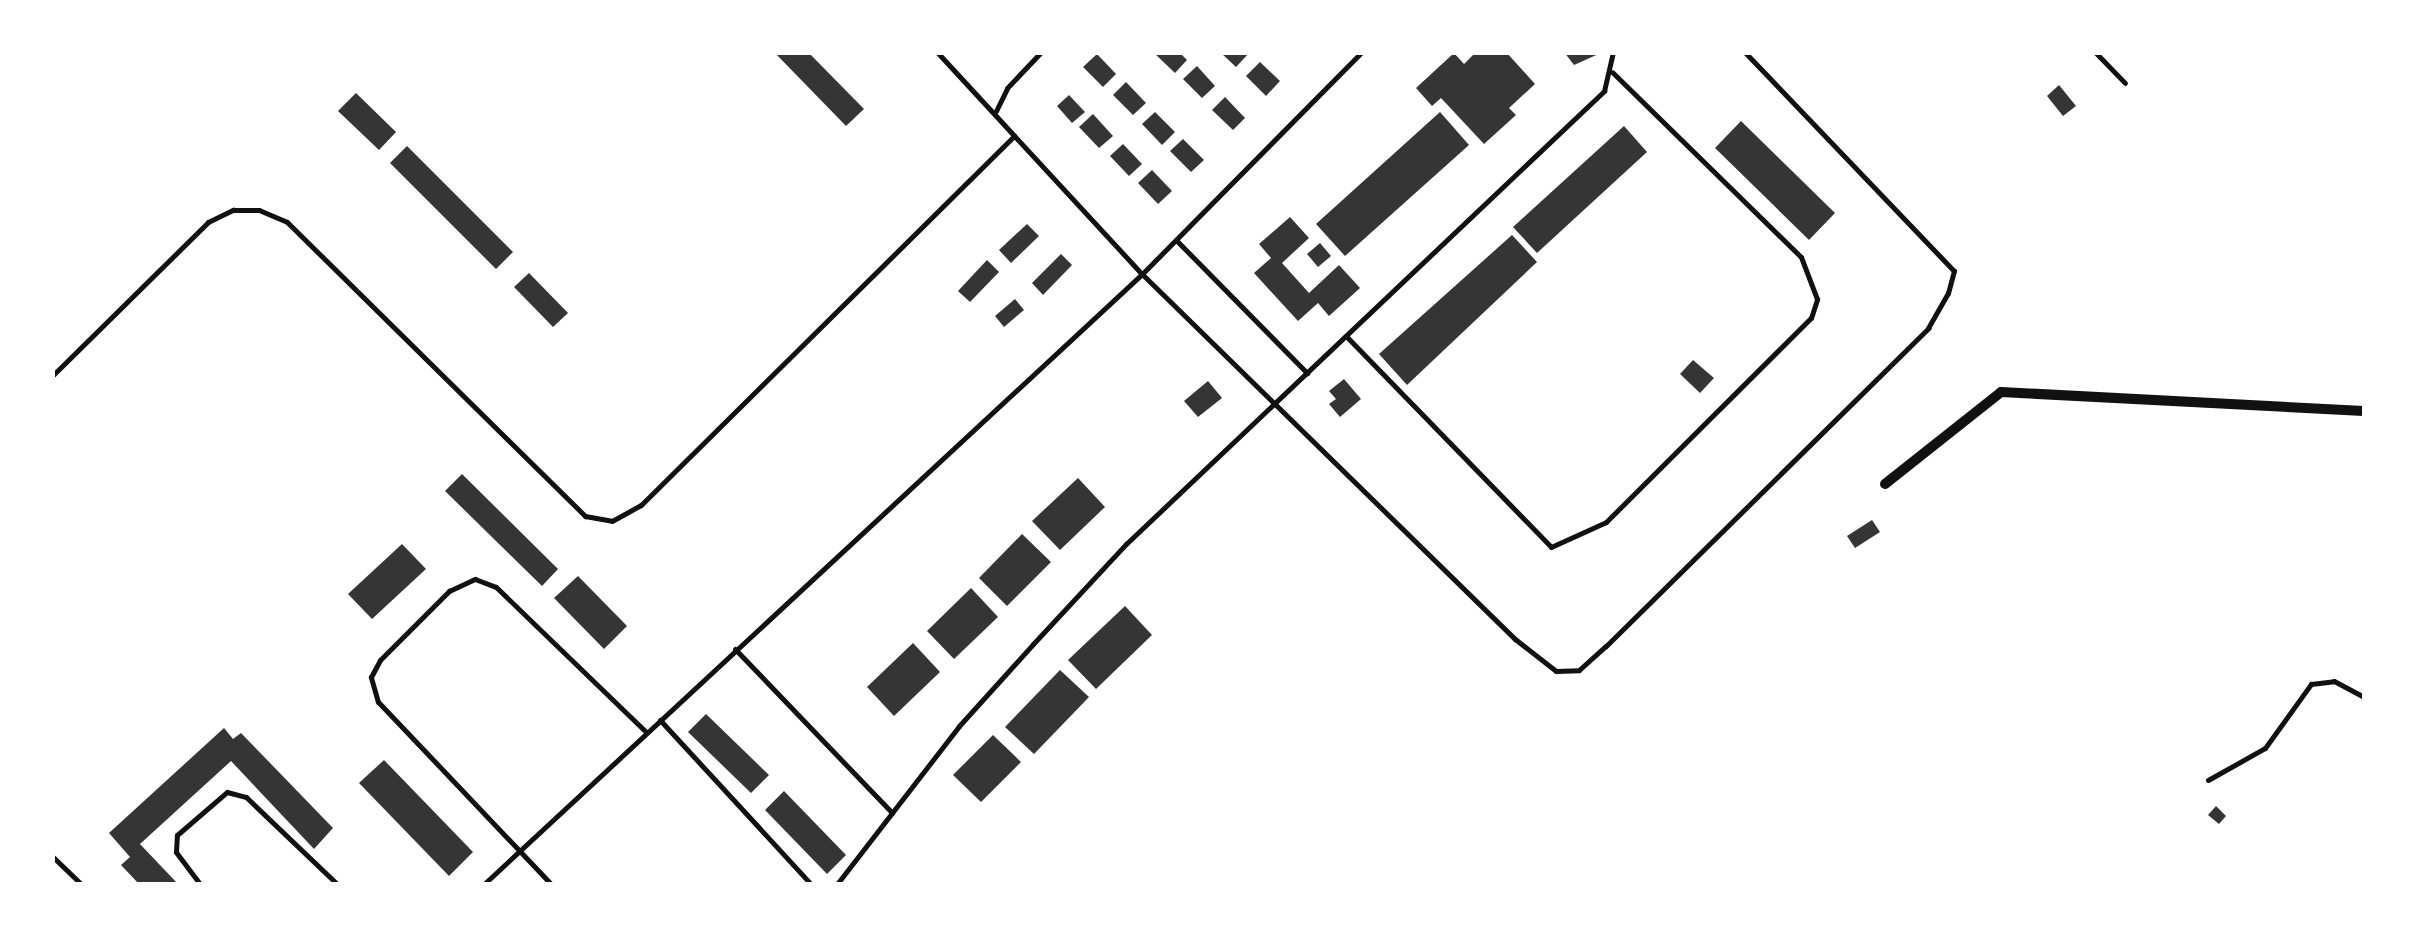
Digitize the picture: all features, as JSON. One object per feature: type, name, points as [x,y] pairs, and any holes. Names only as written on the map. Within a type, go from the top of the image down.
[{"type":"street","points":[[1886,484],[2001,392],[2364,411]]},
{"type":"lane","points":[[938,52],[1142,274],[1515,639],[1556,671],[1579,670],[1928,328],[1948,293],[1954,271],[1745,52]]},
{"type":"lane","points":[[996,111],[1007,88],[1041,52]]},
{"type":"lane","points":[[484,884],[1142,274],[1362,52]]},
{"type":"lane","points":[[837,884],[1046,629],[1274,404],[1604,91],[1612,72],[1613,52]]},
{"type":"lane","points":[[2094,52],[2125,83]]},
{"type":"lane","points":[[1346,336],[1551,547],[1606,522],[1811,318],[1817,299],[1801,257],[1612,72]]},
{"type":"lane","points":[[52,376],[208,222],[233,210],[258,210],[287,222],[585,516],[612,521],[641,506],[1014,136]]},
{"type":"lane","points":[[1176,240],[1307,373]]},
{"type":"lane","points":[[551,884],[374,691],[371,677],[380,660],[449,591],[475,579],[496,586],[646,732]]},
{"type":"lane","points":[[735,649],[892,813]]},
{"type":"lane","points":[[2208,780],[2265,748],[2311,684],[2334,681],[2364,697]]},
{"type":"lane","points":[[660,720],[811,884]]},
{"type":"lane","points":[[200,884],[176,852],[177,835],[227,792],[246,796],[334,884]]},
{"type":"lane","points":[[52,856],[81,884]]},
{"type":"lane","points":[[63,884],[72,876]]},
{"type":"building","points":[[774,52],[808,52],[864,109],[846,126]]},
{"type":"building","points":[[1153,52],[1179,52],[1187,60],[1175,73]]},
{"type":"building","points":[[1220,52],[1250,52],[1236,67]]},
{"type":"building","points":[[1476,52],[1506,52],[1535,84],[1509,108],[1516,115],[1484,144],[1441,98],[1432,106],[1416,88],[1454,53],[1464,64]]},
{"type":"building","points":[[1564,52],[1603,52],[1574,65]]},
{"type":"building","points":[[1097,54],[1116,74],[1103,87],[1083,67]]},
{"type":"building","points":[[1260,62],[1280,81],[1266,96],[1246,76]]},
{"type":"building","points":[[1197,66],[1215,86],[1202,98],[1183,79]]},
{"type":"building","points":[[1126,82],[1146,103],[1133,115],[1113,95]]},
{"type":"building","points":[[2059,85],[2076,106],[2063,116],[2047,96]]},
{"type":"building","points":[[356,93],[396,132],[379,150],[338,111]]},
{"type":"building","points":[[1069,95],[1085,112],[1072,123],[1057,106]]},
{"type":"building","points":[[1225,97],[1245,118],[1233,130],[1212,110]]},
{"type":"building","points":[[1155,112],[1175,132],[1162,145],[1142,124]]},
{"type":"building","points":[[1440,112],[1469,145],[1345,256],[1316,224]]},
{"type":"building","points":[[1093,114],[1113,136],[1099,148],[1079,127]]},
{"type":"building","points":[[1741,121],[1835,213],[1809,240],[1715,148]]},
{"type":"building","points":[[1624,126],[1647,152],[1537,253],[1513,227]]},
{"type":"building","points":[[1183,139],[1204,160],[1191,172],[1170,151]]},
{"type":"building","points":[[1123,144],[1142,164],[1129,176],[1110,156]]},
{"type":"building","points":[[407,146],[513,252],[496,269],[390,163]]},
{"type":"building","points":[[1152,170],[1172,191],[1158,204],[1138,183]]},
{"type":"building","points":[[1290,217],[1309,238],[1282,263],[1309,293],[1339,265],[1360,288],[1329,316],[1318,303],[1298,321],[1254,273],[1271,258],[1259,244]]},
{"type":"building","points":[[1027,224],[1039,236],[1011,263],[999,250]]},
{"type":"building","points":[[1512,235],[1537,262],[1407,385],[1379,354]]},
{"type":"building","points":[[1320,243],[1331,256],[1318,267],[1307,254]]},
{"type":"building","points":[[1061,254],[1072,265],[1043,295],[1032,283]]},
{"type":"building","points":[[987,260],[999,272],[970,302],[958,291]]},
{"type":"building","points":[[529,273],[568,313],[553,327],[514,287]]},
{"type":"building","points":[[1015,299],[1024,310],[1004,327],[995,316]]},
{"type":"building","points":[[1693,360],[1714,378],[1700,393],[1680,374]]},
{"type":"building","points":[[1344,379],[1361,399],[1340,417],[1329,404],[1336,399],[1329,391]]},
{"type":"building","points":[[1208,381],[1222,398],[1198,417],[1184,401]]},
{"type":"building","points":[[462,474],[558,569],[542,586],[445,491]]},
{"type":"building","points":[[1078,478],[1105,507],[1060,550],[1032,521]]},
{"type":"building","points":[[1872,520],[1880,532],[1855,548],[1847,536]]},
{"type":"building","points":[[1022,534],[1051,562],[1007,606],[979,578]]},
{"type":"building","points":[[402,544],[426,569],[372,619],[348,594]]},
{"type":"building","points":[[578,576],[627,626],[604,649],[554,598]]},
{"type":"building","points":[[971,588],[998,617],[954,659],[927,631]]},
{"type":"building","points":[[1125,606],[1152,635],[1096,689],[1068,660]]},
{"type":"building","points":[[913,643],[940,672],[894,716],[867,687]]},
{"type":"building","points":[[1060,670],[1089,697],[1034,754],[1005,727]]},
{"type":"building","points":[[706,714],[769,775],[751,793],[688,732]]},
{"type":"building","points":[[224,728],[233,739],[241,733],[333,828],[314,849],[231,761],[140,844],[178,884],[139,884],[121,865],[130,857],[109,833]]},
{"type":"building","points":[[993,735],[1021,762],[981,802],[953,775]]},
{"type":"building","points":[[384,760],[473,852],[449,876],[359,783]]},
{"type":"building","points":[[784,791],[846,855],[827,874],[765,810]]},
{"type":"building","points":[[2216,806],[2226,816],[2219,824],[2208,815]]}]
